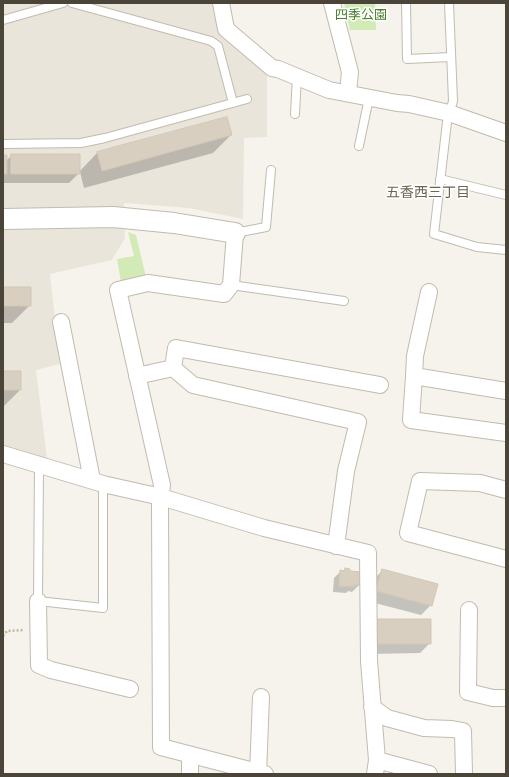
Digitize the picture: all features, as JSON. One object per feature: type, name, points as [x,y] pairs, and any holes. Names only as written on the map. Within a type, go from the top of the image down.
[{"type":"street","points":[[221,3],[226,29],[272,68],[297,76],[330,90],[409,104],[449,113],[506,133]]},
{"type":"street","points":[[332,3],[350,72],[348,94]]},
{"type":"street","points":[[3,218],[113,217],[174,223],[235,233],[231,284],[224,294],[148,283],[118,290],[162,485],[160,504],[161,747],[260,774],[261,698]]},
{"type":"street","points":[[429,292],[415,356],[411,420],[506,433]]},
{"type":"street","points":[[61,322],[97,482]]},
{"type":"street","points":[[173,368],[176,348],[380,385]]},
{"type":"street","points":[[137,376],[173,368]]},
{"type":"street","points":[[173,368],[193,385],[358,422],[346,471],[336,546]]},
{"type":"street","points":[[414,376],[506,391]]},
{"type":"street","points":[[3,454],[97,482],[161,497],[264,528],[368,553],[370,661],[376,767],[429,774]]},
{"type":"street","points":[[506,490],[480,483],[420,481],[408,533],[506,559]]},
{"type":"street","points":[[38,601],[39,665],[51,670],[130,689]]},
{"type":"street","points":[[469,610],[468,692],[492,698],[506,698]]},
{"type":"street","points":[[372,707],[387,718],[424,728],[463,731],[464,774]]},
{"type":"street","points":[[190,755],[190,774]]},
{"type":"lane","points":[[3,20],[63,3]]},
{"type":"lane","points":[[72,3],[211,41],[218,46],[232,103]]},
{"type":"lane","points":[[406,3],[407,59],[451,57]]},
{"type":"lane","points":[[449,3],[453,101],[447,122],[434,234],[477,247],[506,250]]},
{"type":"lane","points":[[295,114],[297,76]]},
{"type":"lane","points":[[359,146],[369,98]]},
{"type":"lane","points":[[3,144],[81,143],[105,138],[247,99]]},
{"type":"lane","points":[[235,233],[266,227],[271,170]]},
{"type":"lane","points":[[440,180],[506,195]]},
{"type":"lane","points":[[231,284],[344,301]]},
{"type":"lane","points":[[39,465],[38,601],[103,608],[97,482]]},
{"type":"path","points":[[3,636],[7,631],[38,630]]},
{"type":"shaded area","points":[[3,3],[213,3],[220,35],[267,73],[267,137],[244,138],[243,219],[189,208],[124,203],[125,238],[112,260],[50,274],[60,364],[36,370],[47,459],[3,448]]},
{"type":"green space","name":"四季公園","points":[[344,3],[375,3],[376,30],[350,30]]},
{"type":"green space","points":[[128,232],[136,235],[146,277],[121,282],[117,259],[134,256]]},
{"type":"building","points":[[227,117],[232,135],[102,171],[97,152]]},
{"type":"building","points":[[11,154],[80,154],[80,174],[11,174]]},
{"type":"building","points":[[3,155],[7,155],[7,174],[3,174]]},
{"type":"building","points":[[3,287],[31,287],[31,306],[3,306]]},
{"type":"building","points":[[3,371],[21,371],[21,390],[3,390]]},
{"type":"building","points":[[345,568],[350,569],[350,571],[361,572],[360,585],[354,585],[354,587],[339,586],[340,570],[345,571]]},
{"type":"building","points":[[382,569],[438,584],[432,606],[376,591]]},
{"type":"building","points":[[377,619],[431,619],[431,644],[377,644]]},
{"type":"district","name":"五香西三丁目","points":[[428,194]]}]
